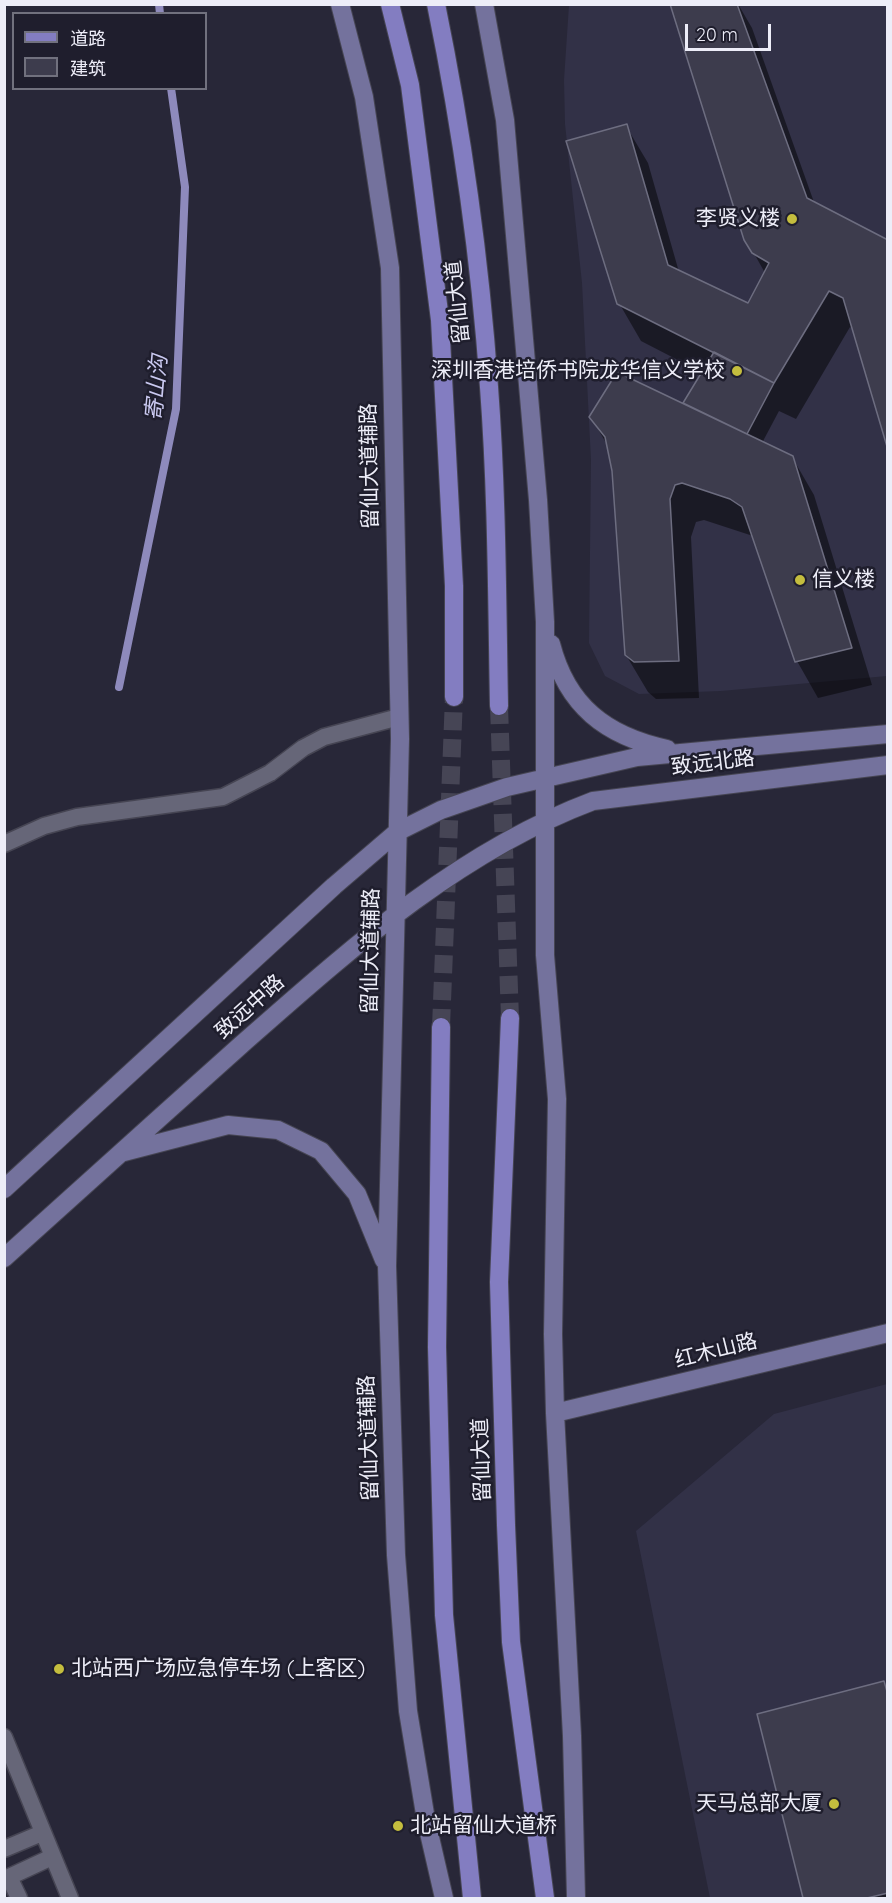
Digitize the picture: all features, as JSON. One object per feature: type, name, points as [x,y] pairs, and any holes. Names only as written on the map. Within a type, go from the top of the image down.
[{"type":"main road","name":"留仙大道辅路","points":[[340,4],[364,97],[390,268],[399,717],[387,1266],[396,1556],[408,1711],[426,1820],[444,1899]]},
{"type":"main road","name":"留仙大道","points":[[390,4],[410,85],[440,320],[454,586],[454,697]]},
{"type":"main road","name":"留仙大道","points":[[436,4],[451,79],[473,218],[489,387],[499,706]]},
{"type":"main road","points":[[484,4],[504,120],[529,388],[545,622],[547,777],[545,955],[557,1099],[553,1334],[572,1736],[576,1899]]},
{"type":"main road","points":[[495,65],[495,19],[498,4]]},
{"type":"main road","points":[[545,622],[555,658],[568,687],[595,719],[635,741],[683,753]]},
{"type":"main road","name":"致远北路","points":[[547,777],[637,757],[888,734]]},
{"type":"main road","name":"致远北路","points":[[547,818],[593,801],[888,765]]},
{"type":"main road","name":"致远中路","points":[[4,1189],[334,886],[397,832],[441,810],[507,787],[547,777]]},
{"type":"main road","name":"致远中路","points":[[4,1258],[331,966],[395,915],[496,846],[547,818]]},
{"type":"main road","name":"留仙大道","points":[[510,1018],[499,1282],[506,1525],[511,1642],[545,1899]]},
{"type":"main road","name":"留仙大道","points":[[441,1027],[438,1347],[444,1616],[472,1899]]},
{"type":"main road","points":[[120,1153],[228,1125],[278,1130],[321,1151],[357,1194],[387,1266]]},
{"type":"main road","name":"红木山路","points":[[555,1413],[888,1333]]},
{"type":"lane","points":[[4,844],[44,826],[77,817],[223,797],[270,773],[303,748],[324,737],[399,717]]},
{"type":"lane","points":[[4,1737],[70,1899]]},
{"type":"lane","points":[[4,1849],[42,1833]]},
{"type":"lane","points":[[19,1899],[7,1878],[52,1857]]},
{"type":"shaded area","name":"深圳香港培侨书院龙华信义学校","points":[[569,5],[887,5],[887,676],[721,691],[639,694],[605,676],[589,643],[591,460],[582,283],[565,124],[564,80]]},
{"type":"shaded area","points":[[887,1384],[887,1898],[710,1898],[636,1531],[774,1414]]},
{"type":"building","name":"李贤义楼","points":[[670,4],[737,4],[807,198],[888,240],[888,450],[843,298],[829,291],[774,383],[617,304],[566,141],[627,124],[668,265],[748,303],[769,263],[752,253],[744,240]]},
{"type":"building","points":[[714,352],[774,383],[747,434],[683,403]]},
{"type":"building","name":"信义楼","points":[[617,372],[793,456],[852,648],[795,662],[742,507],[730,499],[682,483],[675,485],[670,499],[679,661],[634,662],[625,655],[612,471],[605,437],[589,417]]},
{"type":"building","name":"天马总部大厦","points":[[884,1681],[888,1695],[888,1893],[867,1898],[803,1898],[757,1714]]},
{"type":"waterway","name":"寄山沟","points":[[159,4],[160,12]]},
{"type":"waterway","name":"寄山沟","points":[[119,687],[176,409],[185,187],[171,90]]},
{"type":"tunnel","points":[[441,1027],[454,697]]},
{"type":"tunnel","points":[[499,706],[510,1018]]},
{"type":"place","name":"李贤义楼","points":[[792,219]]},
{"type":"place","name":"深圳香港培侨书院龙华信义学校","points":[[737,371]]},
{"type":"place","name":"信义楼","points":[[800,580]]},
{"type":"place","name":"北站西广场应急停车场 (上客区)","points":[[59,1669]]},
{"type":"place","name":"天马总部大厦","points":[[834,1804]]},
{"type":"place","name":"北站留仙大道桥","points":[[398,1826]]}]
